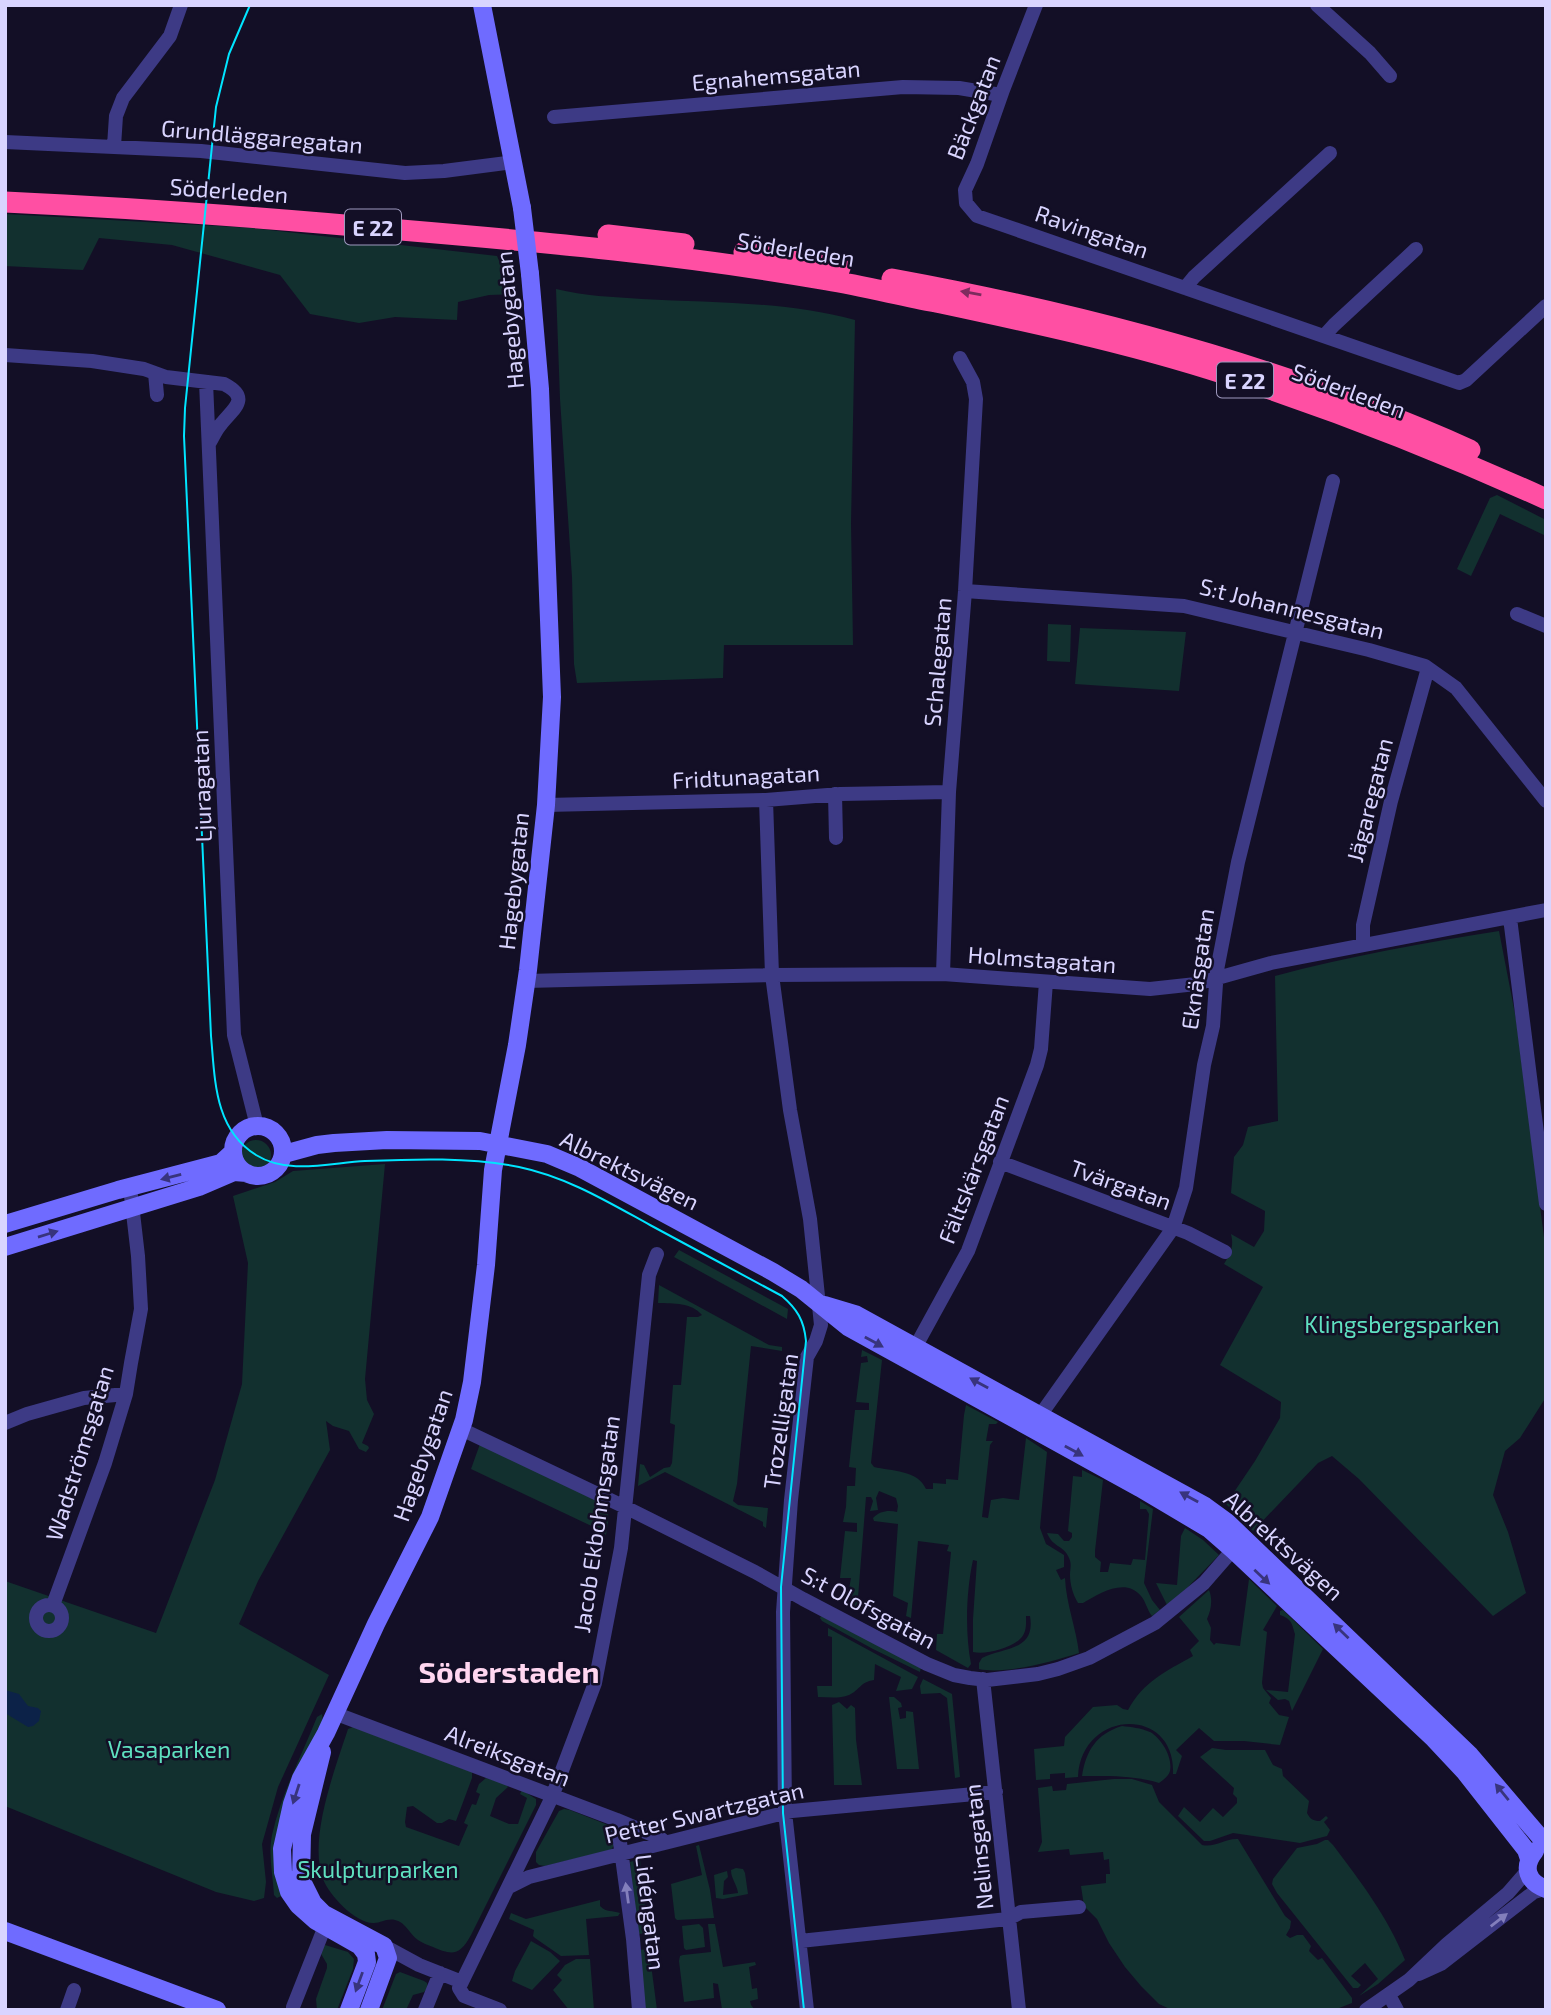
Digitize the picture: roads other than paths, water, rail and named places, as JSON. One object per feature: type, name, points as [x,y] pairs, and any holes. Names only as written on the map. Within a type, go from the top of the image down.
[{"type":"highway","name":"Söderleden","points":[[5,191],[266,204],[431,218],[653,239],[802,261],[984,296],[1189,348],[1368,408],[1442,437],[1546,484]]},
{"type":"highway","name":"Söderleden","points":[[5,202],[267,218],[655,254],[880,290],[1038,323],[1241,379],[1429,447],[1546,499]]},
{"type":"main road","name":"Hagebygatan","points":[[363,1950],[332,1924],[313,1903],[301,1879],[302,1834],[326,1733],[430,1517],[461,1429],[476,1351],[493,1170],[517,1045],[546,805],[552,667],[541,401],[522,208],[482,5]]},
{"type":"main road","points":[[257,1126],[266,1127],[281,1145],[280,1165],[269,1174],[254,1176],[247,1173],[240,1168],[233,1152],[236,1139],[242,1132],[257,1126]]},
{"type":"main road","name":"Albrektsvägen","points":[[281,1145],[387,1140],[480,1141],[547,1154],[580,1168],[782,1277],[845,1325],[912,1354],[1035,1422],[1238,1544],[1470,1755],[1546,1845]]},
{"type":"main road","points":[[5,1224],[221,1163],[233,1152]]},
{"type":"main road","points":[[5,1247],[199,1187],[234,1172],[247,1173]]},
{"type":"main road","name":"Albrektsvägen","points":[[1238,1544],[1464,1772],[1526,1850],[1535,1884],[1545,1889]]},
{"type":"main road","points":[[1529,1864],[1537,1849],[1546,1845]]},
{"type":"main road","name":"Hagebygatan","points":[[332,1924],[386,1952]]},
{"type":"main road","points":[[5,1931],[217,2010]]},
{"type":"main road","points":[[349,2010],[367,1962],[363,1950]]},
{"type":"main road","points":[[369,2010],[386,1952]]},
{"type":"street","points":[[114,146],[116,116],[123,97],[170,36],[181,5]]},
{"type":"street","name":"Bäckgatan","points":[[985,218],[977,216],[966,203],[965,190],[1036,5]]},
{"type":"street","points":[[1317,5],[1370,53],[1390,76]]},
{"type":"street","name":"Egnahemsgatan","points":[[554,117],[903,87],[959,88],[1001,95]]},
{"type":"street","name":"Grundläggaregatan","points":[[5,142],[211,152],[405,173],[514,162]]},
{"type":"street","points":[[1185,288],[1330,153]]},
{"type":"street","name":"Ravingatan","points":[[985,218],[1459,383],[1466,380],[1546,306]]},
{"type":"street","points":[[1324,336],[1416,249]]},
{"type":"street","points":[[5,355],[92,361],[144,369],[166,377],[224,384],[232,388],[238,402],[235,410],[209,442]]},
{"type":"street","name":"Schalegatan","points":[[943,974],[949,792],[965,591],[976,399],[973,382],[960,358]]},
{"type":"street","points":[[155,373],[158,395]]},
{"type":"street","name":"Ljuragatan","points":[[206,382],[234,1035],[257,1126]]},
{"type":"street","name":"Eknäsgatan","points":[[1035,1422],[1173,1227],[1186,1188],[1204,1065],[1213,1026],[1216,979],[1238,862],[1333,481]]},
{"type":"street","name":"S:t Johannesgatan","points":[[965,591],[1184,606],[1412,661],[1428,668],[1456,688],[1546,801]]},
{"type":"street","points":[[1517,614],[1546,626]]},
{"type":"street","name":"Jägaregatan","points":[[1363,944],[1363,925],[1388,814],[1428,668]]},
{"type":"street","name":"Fridtunagatan","points":[[546,805],[949,792]]},
{"type":"street","points":[[835,794],[836,838]]},
{"type":"street","name":"Trozelligatan","points":[[766,800],[772,975],[791,1114],[810,1219],[821,1325],[807,1357],[784,1588],[785,1812],[807,2010]]},
{"type":"street","name":"Holmstagatan","points":[[526,981],[943,974],[1150,989],[1196,984],[1271,963],[1546,910]]},
{"type":"street","points":[[1510,918],[1546,1204]]},
{"type":"street","name":"Fältskärsgatan","points":[[912,1354],[968,1251],[1041,1053],[1046,982]]},
{"type":"street","name":"Tvärgatan","points":[[1000,1162],[1173,1227],[1225,1252]]},
{"type":"street","name":"Wadströmsgatan","points":[[52,1605],[105,1463],[126,1394],[141,1309],[130,1187]]},
{"type":"street","name":"Jacob Ekbohmsgatan","points":[[460,1985],[552,1797],[595,1683],[621,1548],[649,1275],[657,1254]]},
{"type":"street","points":[[5,1423],[84,1398],[126,1394]]},
{"type":"street","name":"S:t Olofsgatan","points":[[461,1429],[625,1507],[755,1572],[927,1664],[954,1675],[983,1679],[1038,1674],[1079,1662],[1155,1623],[1204,1583],[1238,1544]]},
{"type":"street","name":"Nelinsgatan","points":[[983,1679],[1019,2010]]},
{"type":"street","name":"Alreiksgatan","points":[[334,1713],[617,1820],[665,1842]]},
{"type":"street","name":"Petter Swartzgatan","points":[[509,1887],[529,1877],[785,1812],[996,1792]]},
{"type":"street","name":"Lidéngatan","points":[[617,1820],[634,1939],[639,2010]]},
{"type":"street","points":[[1366,2010],[1409,1980],[1508,1892],[1529,1864]]},
{"type":"street","points":[[1409,1980],[1441,1964],[1534,1892],[1545,1889]]},
{"type":"street","points":[[800,1941],[1008,1919],[1021,1912],[1079,1907]]},
{"type":"street","points":[[293,2007],[332,1924]]},
{"type":"street","name":"Hagebygatan","points":[[363,1950],[386,1952]]},
{"type":"street","points":[[386,1952],[440,1973],[460,1985],[464,1996],[500,2010]]},
{"type":"street","points":[[425,2010],[440,1973]]},
{"type":"street","points":[[66,2010],[74,1990]]},
{"type":"street","points":[[1389,1995],[1397,2010]]},
{"type":"water","points":[[5,1690],[19,1694],[28,1706],[38,1708],[41,1711],[39,1721],[28,1727],[5,1713]]},
{"type":"tram line","points":[[250,5],[229,54],[216,107],[184,436],[211,1036],[219,1102],[224,1117],[242,1144],[256,1155],[281,1165],[462,1160],[519,1167],[554,1177],[603,1199],[782,1296],[796,1310],[804,1327],[806,1341],[781,1587],[783,1813],[804,2010]]},
{"type":"district","name":"Söderstaden","points":[[509,1671]]},
{"type":"park label","name":"Klingsbergsparken","points":[[1402,1324]]},
{"type":"park label","name":"Vasaparken","points":[[169,1749]]},
{"type":"park label","name":"Skulpturparken","points":[[378,1869]]}]
